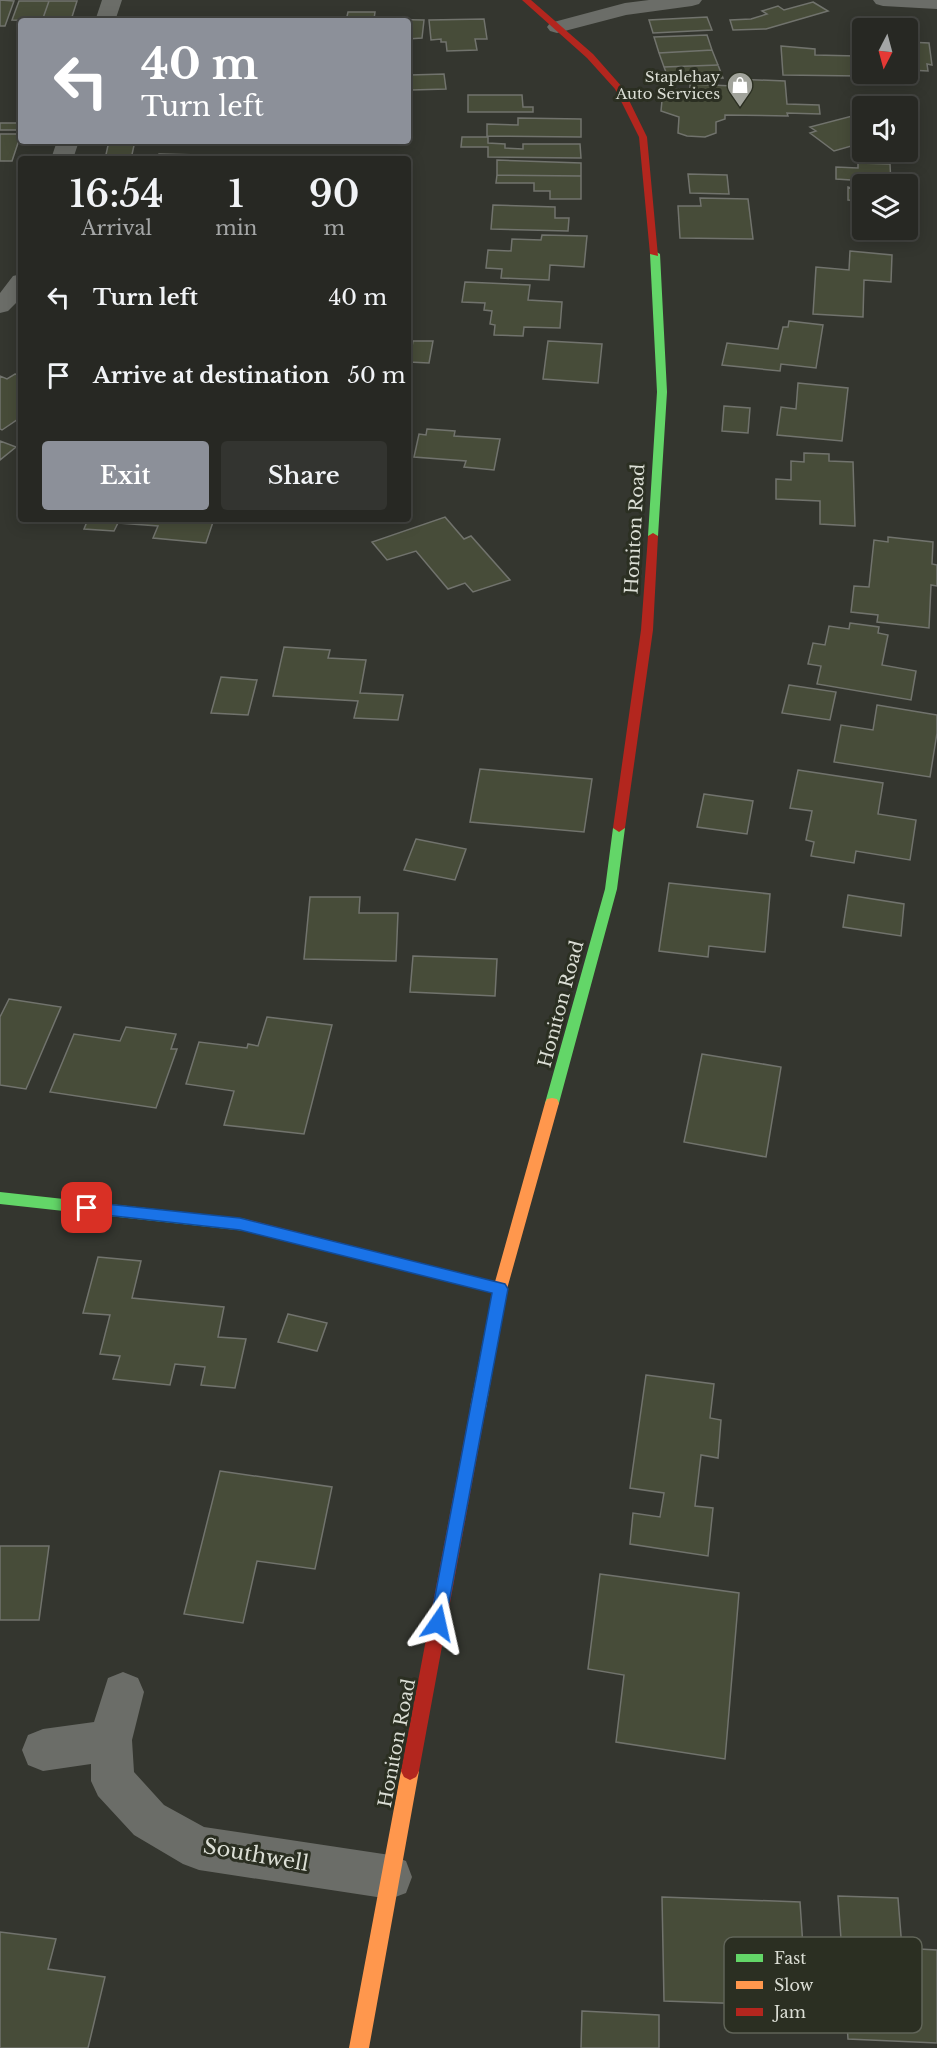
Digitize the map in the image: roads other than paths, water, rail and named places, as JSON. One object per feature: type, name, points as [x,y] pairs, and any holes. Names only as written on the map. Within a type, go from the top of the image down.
[{"type":"street","points":[[106,18],[112,0]]},
{"type":"street","name":"Honiton Road","points":[[359,2048],[500,1289],[611,890],[647,630],[662,392],[653,218],[643,137],[619,88],[590,56],[526,0]]},
{"type":"street","points":[[557,27],[625,9],[692,0]]},
{"type":"street","points":[[884,0],[937,3]]},
{"type":"street","points":[[0,306],[18,288]]},
{"type":"street","points":[[0,1198],[240,1224],[500,1289]]},
{"type":"street","name":"Southwell","points":[[123,1692],[111,1740],[113,1781],[149,1820],[199,1848],[390,1877]]},
{"type":"street","points":[[43,1750],[111,1740]]},
{"type":"place","name":"Staplehay Auto Services","points":[[740,108]]}]
